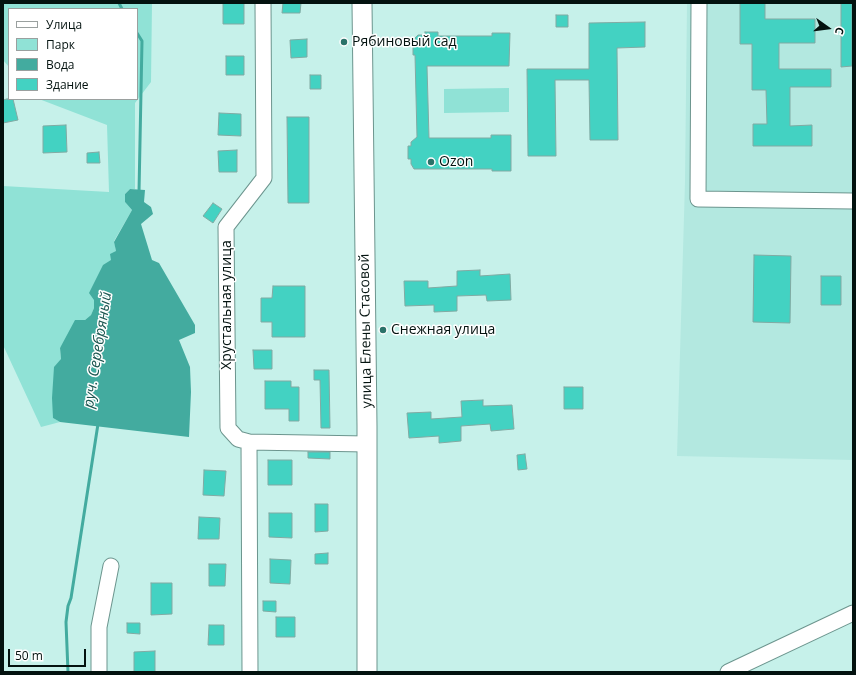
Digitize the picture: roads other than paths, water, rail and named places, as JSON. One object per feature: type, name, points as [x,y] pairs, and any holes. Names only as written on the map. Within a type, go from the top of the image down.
[{"type":"main road","name":"улица Елены Стасовой","points":[[362,3],[367,444],[366,668]]},
{"type":"street","name":"Хрустальная улица","points":[[250,442],[238,439],[228,428],[226,227],[264,178],[263,3]]},
{"type":"street","points":[[699,3],[698,198],[853,201]]},
{"type":"street","points":[[250,672],[250,442],[367,444]]},
{"type":"street","points":[[99,672],[99,627],[111,566]]},
{"type":"street","points":[[728,672],[853,613]]},
{"type":"water","points":[[130,189],[145,190],[144,202],[151,207],[153,214],[141,224],[152,260],[159,263],[195,325],[195,333],[179,340],[190,367],[191,392],[189,437],[60,422],[53,418],[52,398],[54,367],[61,359],[60,348],[75,320],[85,320],[91,315],[94,308],[94,300],[89,293],[103,265],[111,260],[110,254],[116,251],[114,242],[132,210],[125,202],[125,194]]},
{"type":"waterway","name":"руч. Серебряный","points":[[119,3],[122,8]]},
{"type":"waterway","name":"руч. Серебряный","points":[[138,35],[142,41],[139,192]]},
{"type":"waterway","name":"руч. Серебряный","points":[[68,672],[66,622],[98,424]]},
{"type":"place","name":"Рябиновый сад","points":[[344,42]]},
{"type":"place","name":"Ozon","points":[[431,162]]},
{"type":"place","name":"Снежная улица","points":[[383,330]]}]
